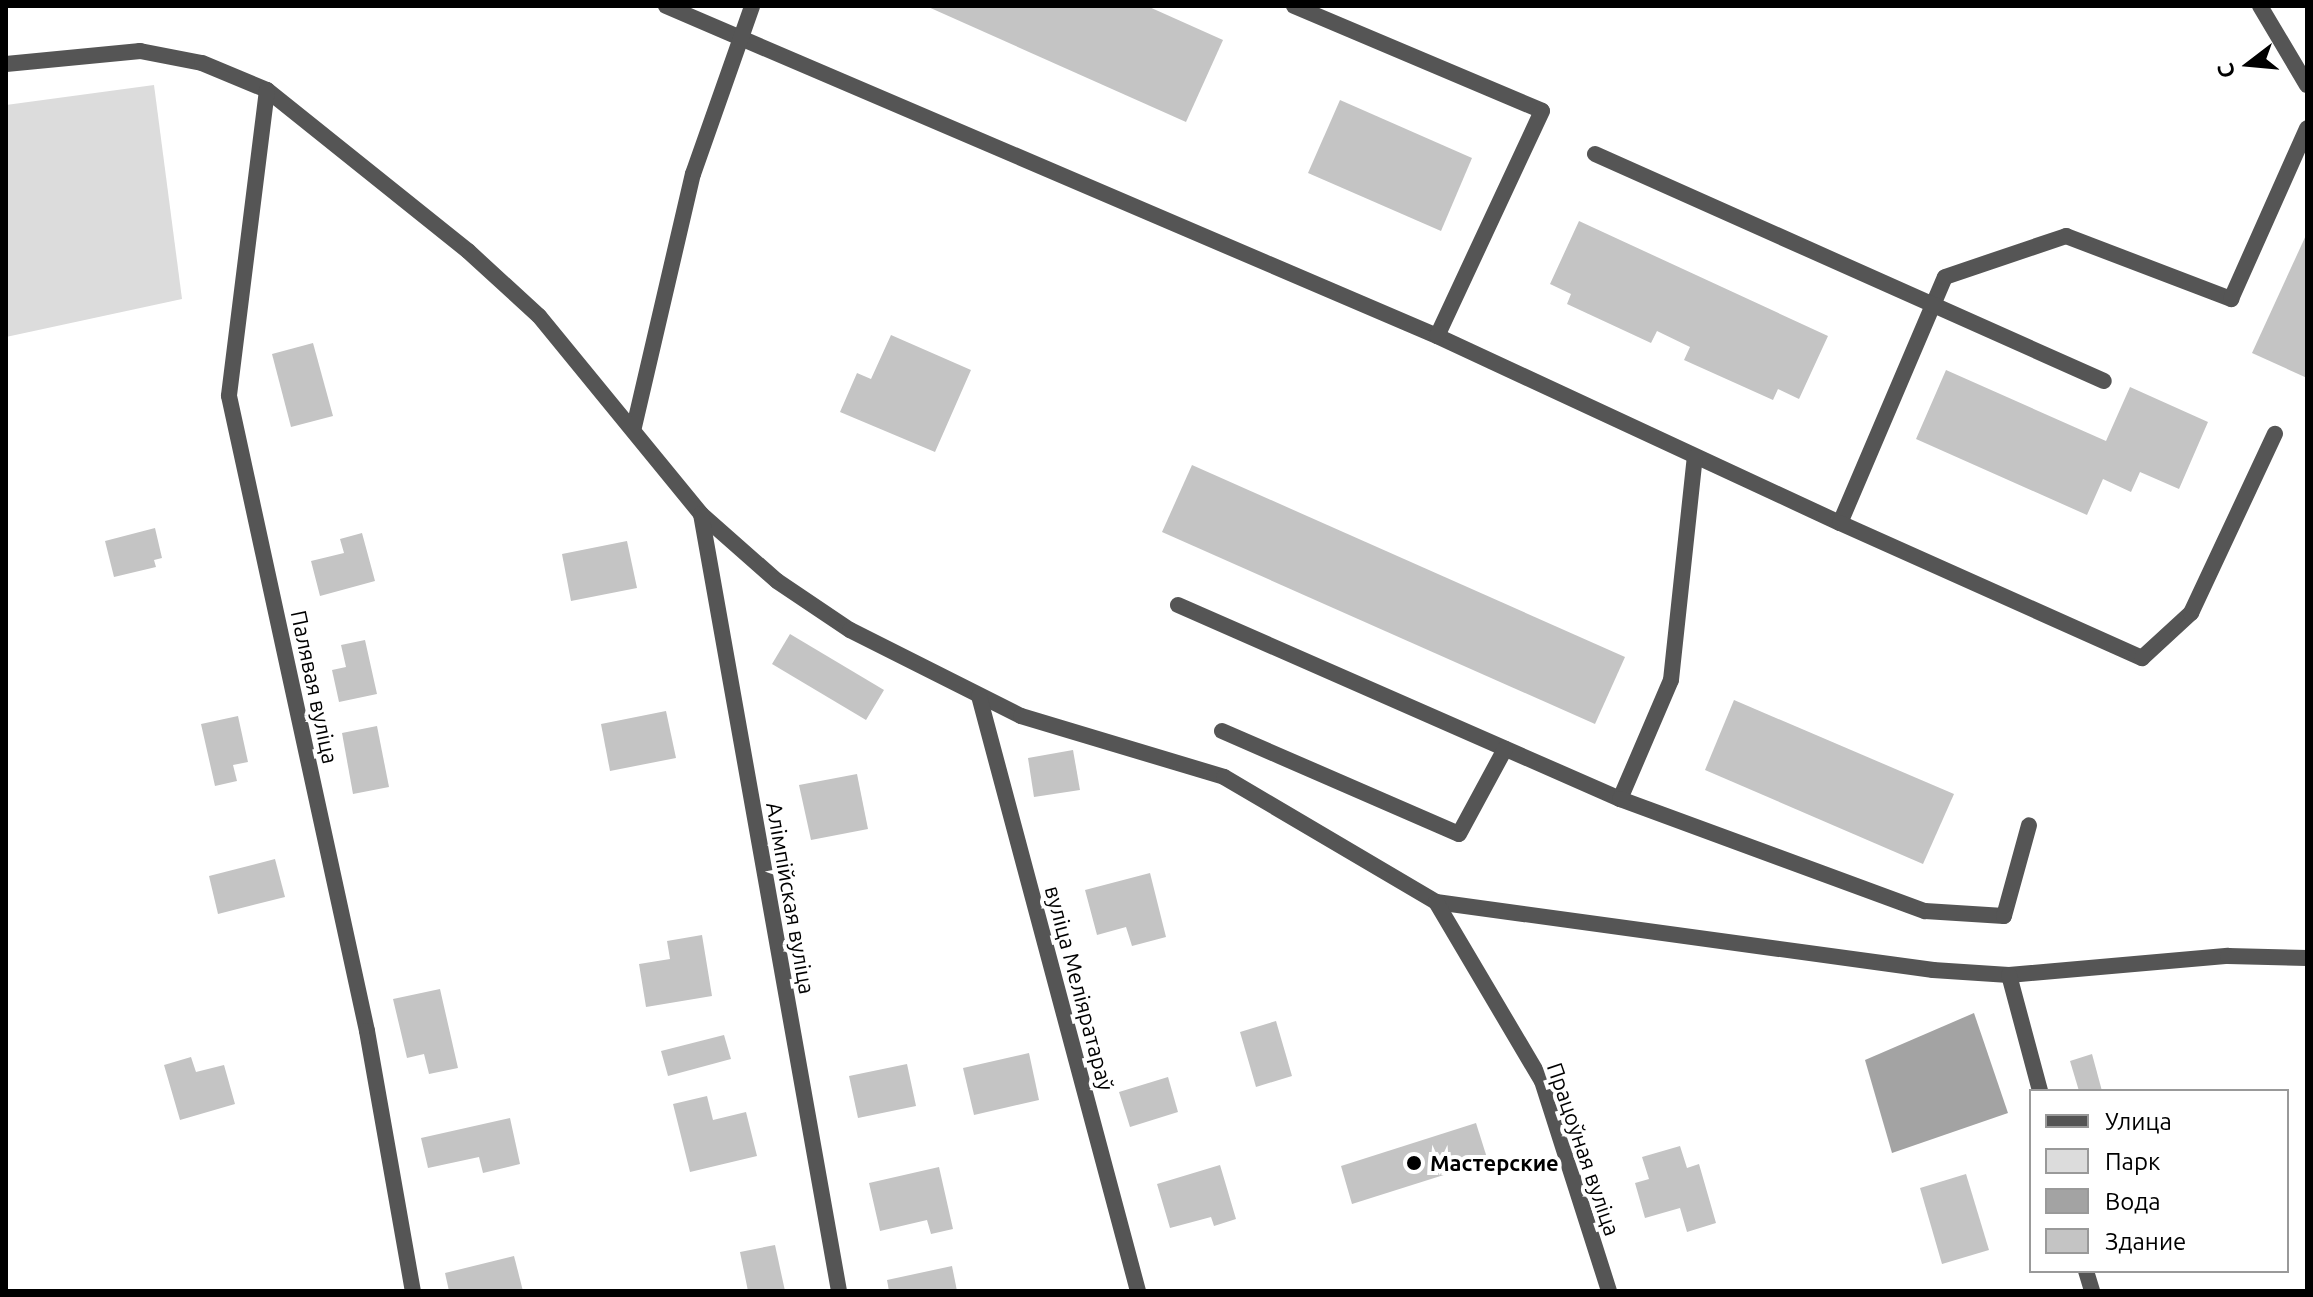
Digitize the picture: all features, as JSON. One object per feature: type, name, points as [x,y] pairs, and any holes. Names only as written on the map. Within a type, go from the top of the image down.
[{"type":"street","points":[[666,6],[1437,336],[1695,457],[2142,658],[2191,613],[2275,434]]},
{"type":"street","points":[[634,427],[693,174],[752,6]]},
{"type":"street","points":[[1294,6],[1331,13],[1542,111],[1437,336]]},
{"type":"street","points":[[2260,6],[2307,85]]},
{"type":"street","points":[[6,64],[140,51],[202,63],[267,90],[478,260],[539,316],[634,427],[701,514],[777,581],[850,630],[1021,716],[1224,777],[1436,902],[1749,948],[2009,975],[2228,956],[2307,958]]},
{"type":"street","name":"Палявая вуліца","points":[[267,90],[229,396],[367,1031],[413,1291]]},
{"type":"street","points":[[1840,523],[1945,277],[2066,236],[2231,299],[2307,128]]},
{"type":"street","points":[[1595,154],[1930,308],[2104,381]]},
{"type":"street","points":[[1620,799],[1671,680],[1695,457]]},
{"type":"street","name":"Алімпійская вуліца","points":[[701,514],[839,1291]]},
{"type":"street","points":[[1178,605],[1620,799],[1925,911],[2004,916],[2029,825]]},
{"type":"street","name":"вуліца Меліяратараў","points":[[979,696],[1138,1291]]},
{"type":"street","points":[[1222,731],[1459,834],[1505,749]]},
{"type":"street","name":"Працоўная вуліца","points":[[1436,902],[1542,1081],[1609,1291]]},
{"type":"street","points":[[2009,975],[2039,1089]]},
{"type":"green space","points":[[154,85],[182,299],[6,337],[6,105]]},
{"type":"water","points":[[1974,1013],[2008,1113],[1892,1153],[1865,1060]]},
{"type":"building","points":[[926,6],[1147,6],[1223,40],[1186,122]]},
{"type":"building","points":[[1340,100],[1472,158],[1441,231],[1308,173]]},
{"type":"building","points":[[1579,221],[1828,336],[1799,399],[1778,389],[1773,400],[1684,360],[1690,347],[1657,331],[1651,343],[1567,304],[1571,294],[1550,284]]},
{"type":"building","points":[[2307,233],[2307,378],[2252,353]]},
{"type":"building","points":[[891,335],[971,370],[935,452],[840,412],[857,373],[871,379]]},
{"type":"building","points":[[313,343],[333,416],[291,427],[272,354]]},
{"type":"building","points":[[1946,370],[2106,441],[2130,387],[2208,422],[2179,489],[2140,472],[2131,492],[2103,479],[2087,515],[1916,439]]},
{"type":"building","points":[[1192,465],[1625,657],[1595,724],[1162,532]]},
{"type":"building","points":[[155,528],[162,558],[154,560],[156,567],[114,577],[105,541]]},
{"type":"building","points":[[362,533],[375,581],[320,596],[311,561],[344,553],[340,539]]},
{"type":"building","points":[[627,541],[637,588],[571,601],[562,554]]},
{"type":"building","points":[[790,634],[884,690],[866,720],[772,664]]},
{"type":"building","points":[[365,640],[377,694],[339,702],[332,670],[346,667],[341,645]]},
{"type":"building","points":[[1734,700],[1954,794],[1923,864],[1705,770]]},
{"type":"building","points":[[666,711],[676,758],[610,771],[601,724]]},
{"type":"building","points":[[238,716],[248,762],[233,765],[237,781],[215,786],[201,724]]},
{"type":"building","points":[[377,726],[389,787],[353,794],[342,733]]},
{"type":"building","points":[[1073,750],[1080,790],[1034,797],[1028,758]]},
{"type":"building","points":[[857,774],[868,829],[811,840],[799,785]]},
{"type":"building","points":[[275,859],[285,897],[218,914],[209,876]]},
{"type":"building","points":[[1150,873],[1166,937],[1132,946],[1126,927],[1097,935],[1085,890]]},
{"type":"building","points":[[702,935],[712,996],[646,1007],[639,964],[670,959],[667,941]]},
{"type":"building","points":[[440,989],[458,1068],[429,1074],[424,1054],[407,1058],[393,999]]},
{"type":"building","points":[[1276,1021],[1292,1076],[1256,1087],[1240,1032]]},
{"type":"building","points":[[724,1035],[731,1059],[668,1076],[661,1051]]},
{"type":"building","points":[[1029,1053],[1039,1100],[974,1115],[963,1068]]},
{"type":"building","points":[[2092,1054],[2101,1089],[2078,1089],[2070,1061]]},
{"type":"building","points":[[191,1057],[196,1072],[224,1065],[235,1104],[180,1120],[164,1065]]},
{"type":"building","points":[[907,1064],[916,1106],[858,1118],[849,1076]]},
{"type":"building","points":[[1168,1077],[1178,1112],[1130,1127],[1119,1092]]},
{"type":"building","points":[[707,1096],[713,1120],[746,1112],[757,1156],[690,1172],[673,1104]]},
{"type":"building","points":[[510,1118],[520,1164],[483,1173],[479,1157],[428,1168],[421,1138]]},
{"type":"building","name":"Мастерские","points":[[1476,1123],[1488,1161],[1352,1204],[1341,1166]]},
{"type":"building","points":[[1680,1146],[1687,1168],[1699,1164],[1716,1223],[1687,1232],[1680,1208],[1645,1218],[1635,1183],[1649,1179],[1642,1157]]},
{"type":"building","points":[[1220,1165],[1236,1219],[1214,1226],[1211,1217],[1170,1228],[1157,1184]]},
{"type":"building","points":[[939,1167],[953,1229],[931,1234],[927,1220],[880,1231],[869,1183]]},
{"type":"building","points":[[1966,1174],[1989,1250],[1942,1264],[1920,1188]]},
{"type":"building","points":[[775,1245],[785,1291],[748,1291],[740,1252]]},
{"type":"building","points":[[514,1256],[523,1291],[449,1291],[445,1273]]},
{"type":"building","points":[[952,1266],[957,1291],[889,1291],[887,1280]]},
{"type":"place","name":"Мастерские","points":[[1414,1163]]}]
